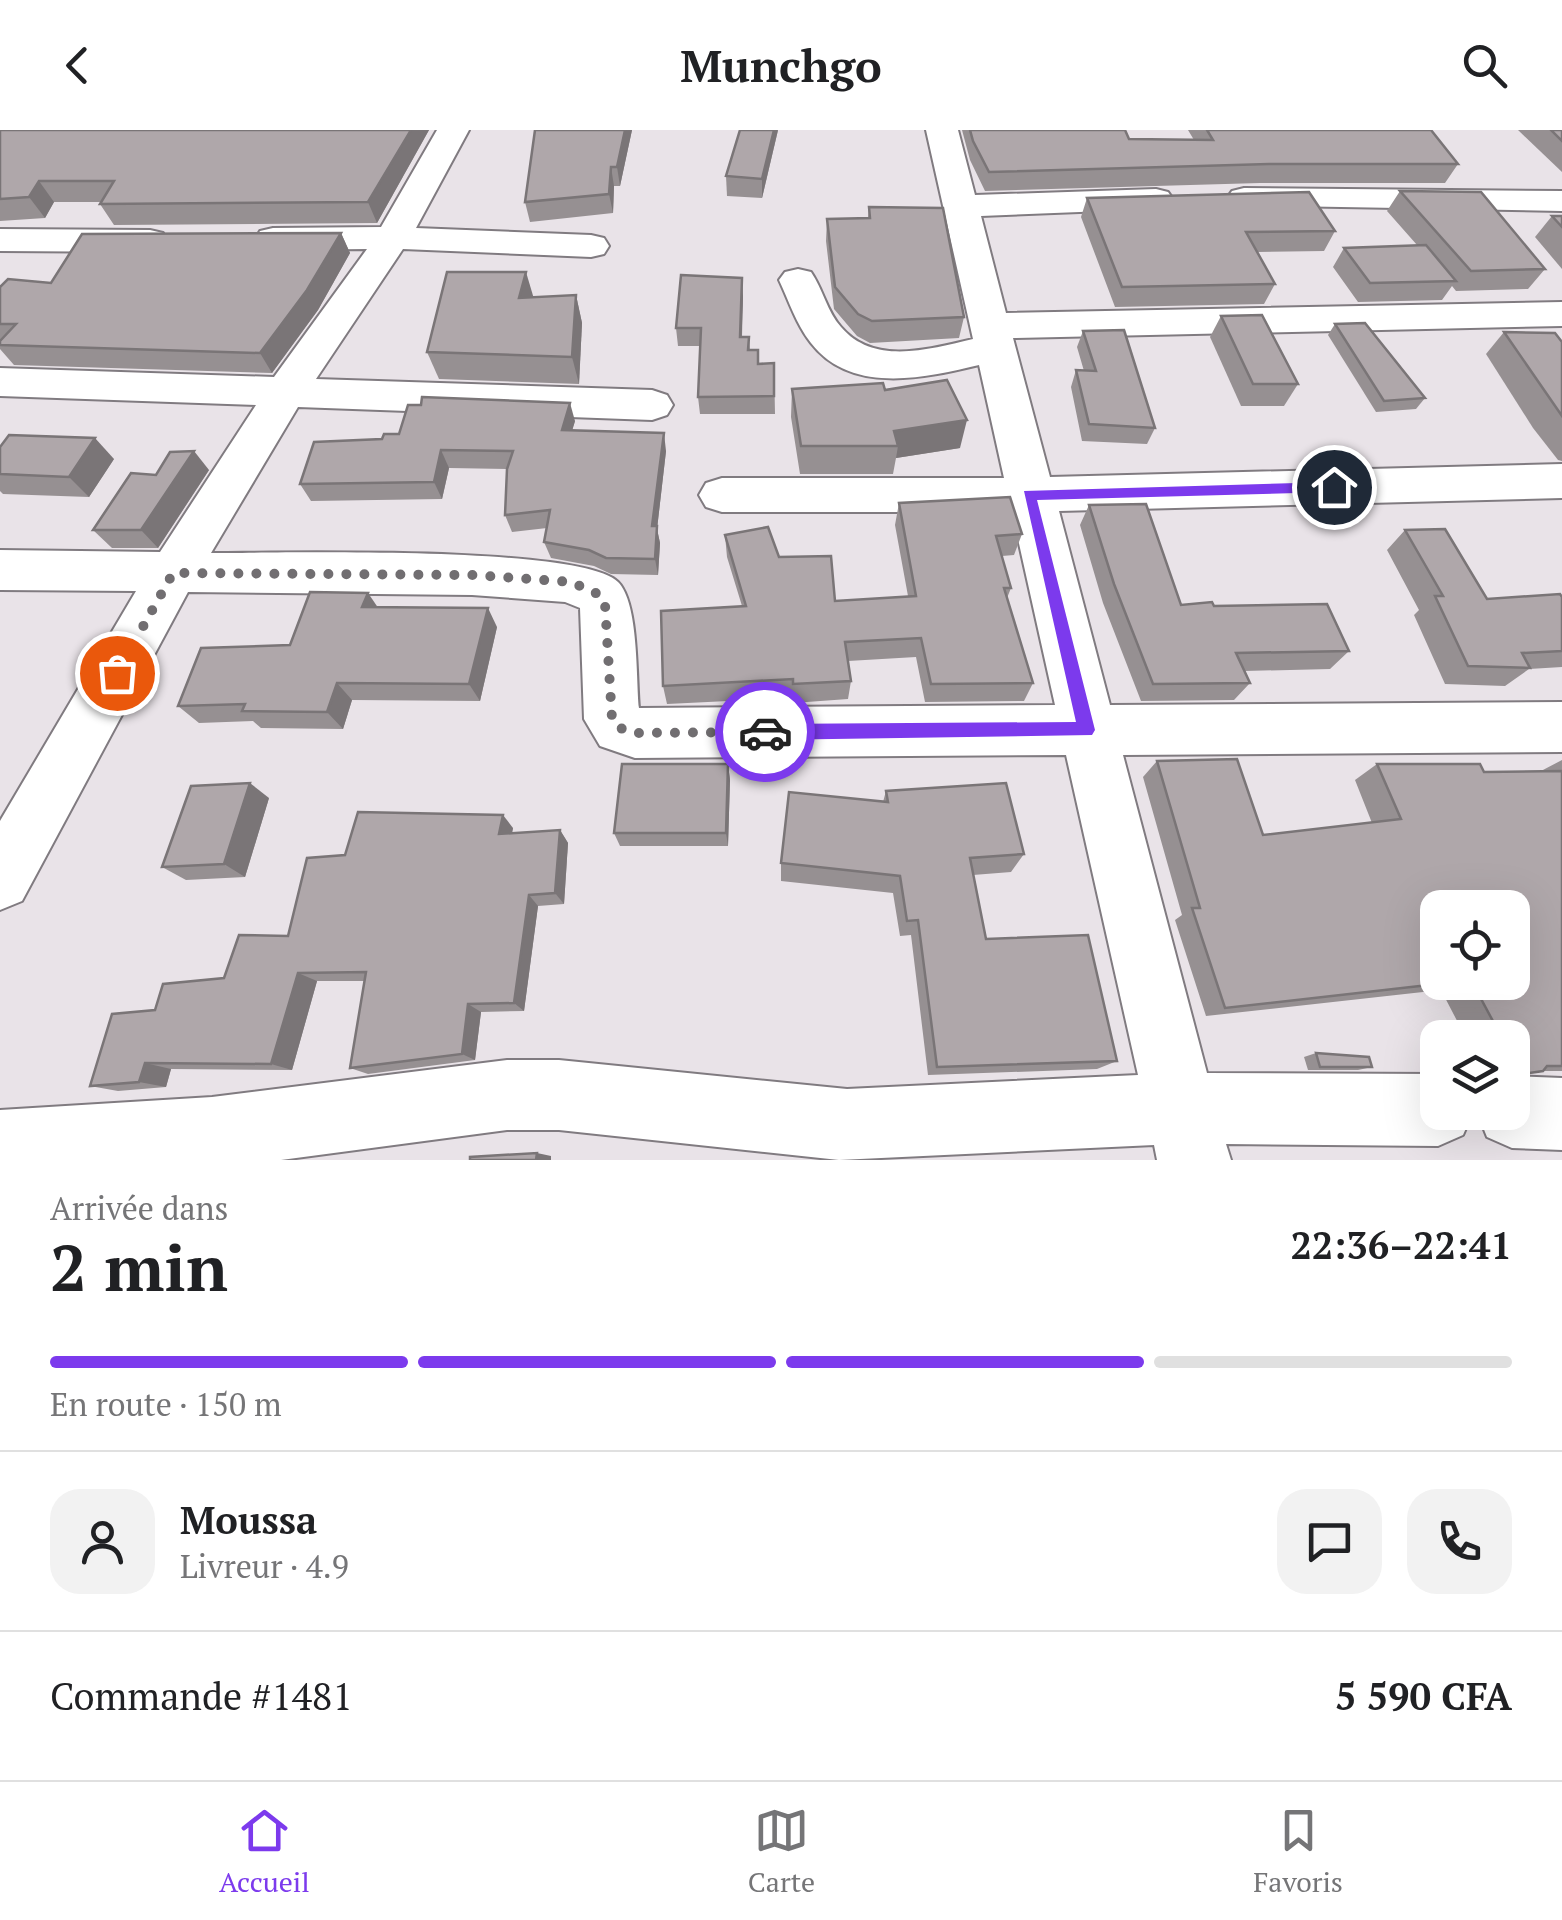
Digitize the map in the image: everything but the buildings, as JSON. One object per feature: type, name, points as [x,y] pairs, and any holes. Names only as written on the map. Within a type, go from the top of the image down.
[{"type":"street","points":[[1,874],[173,573],[287,390],[394,238],[452,130]]},
{"type":"street","points":[[942,130],[1187,1134]]},
{"type":"street","points":[[958,206],[1467,184],[1562,201]]},
{"type":"street","points":[[1467,184],[1514,241]]},
{"type":"street","points":[[244,240],[394,238],[591,246]]},
{"type":"street","points":[[0,240],[187,241]]},
{"type":"street","points":[[798,280],[824,333],[845,352],[897,366],[990,337],[1558,300]]},
{"type":"street","points":[[0,382],[652,405]]},
{"type":"street","points":[[722,494],[1029,495],[1562,481]]},
{"type":"street","points":[[0,570],[422,574],[571,582],[600,595],[605,604],[612,719],[620,728],[634,733],[1562,726]]},
{"type":"street","points":[[0,1146],[212,1133],[507,1095],[559,1095],[848,1124],[1187,1134],[1420,1112]]},
{"type":"street","points":[[1530,1113],[1562,1114]]},
{"type":"way so far","points":[[117,673],[173,573],[406,573],[571,582],[600,595],[605,604],[612,719],[620,728],[634,733],[765,732]]},
{"type":"route","points":[[765,732],[1086,730],[1029,495],[1334,487]]}]
